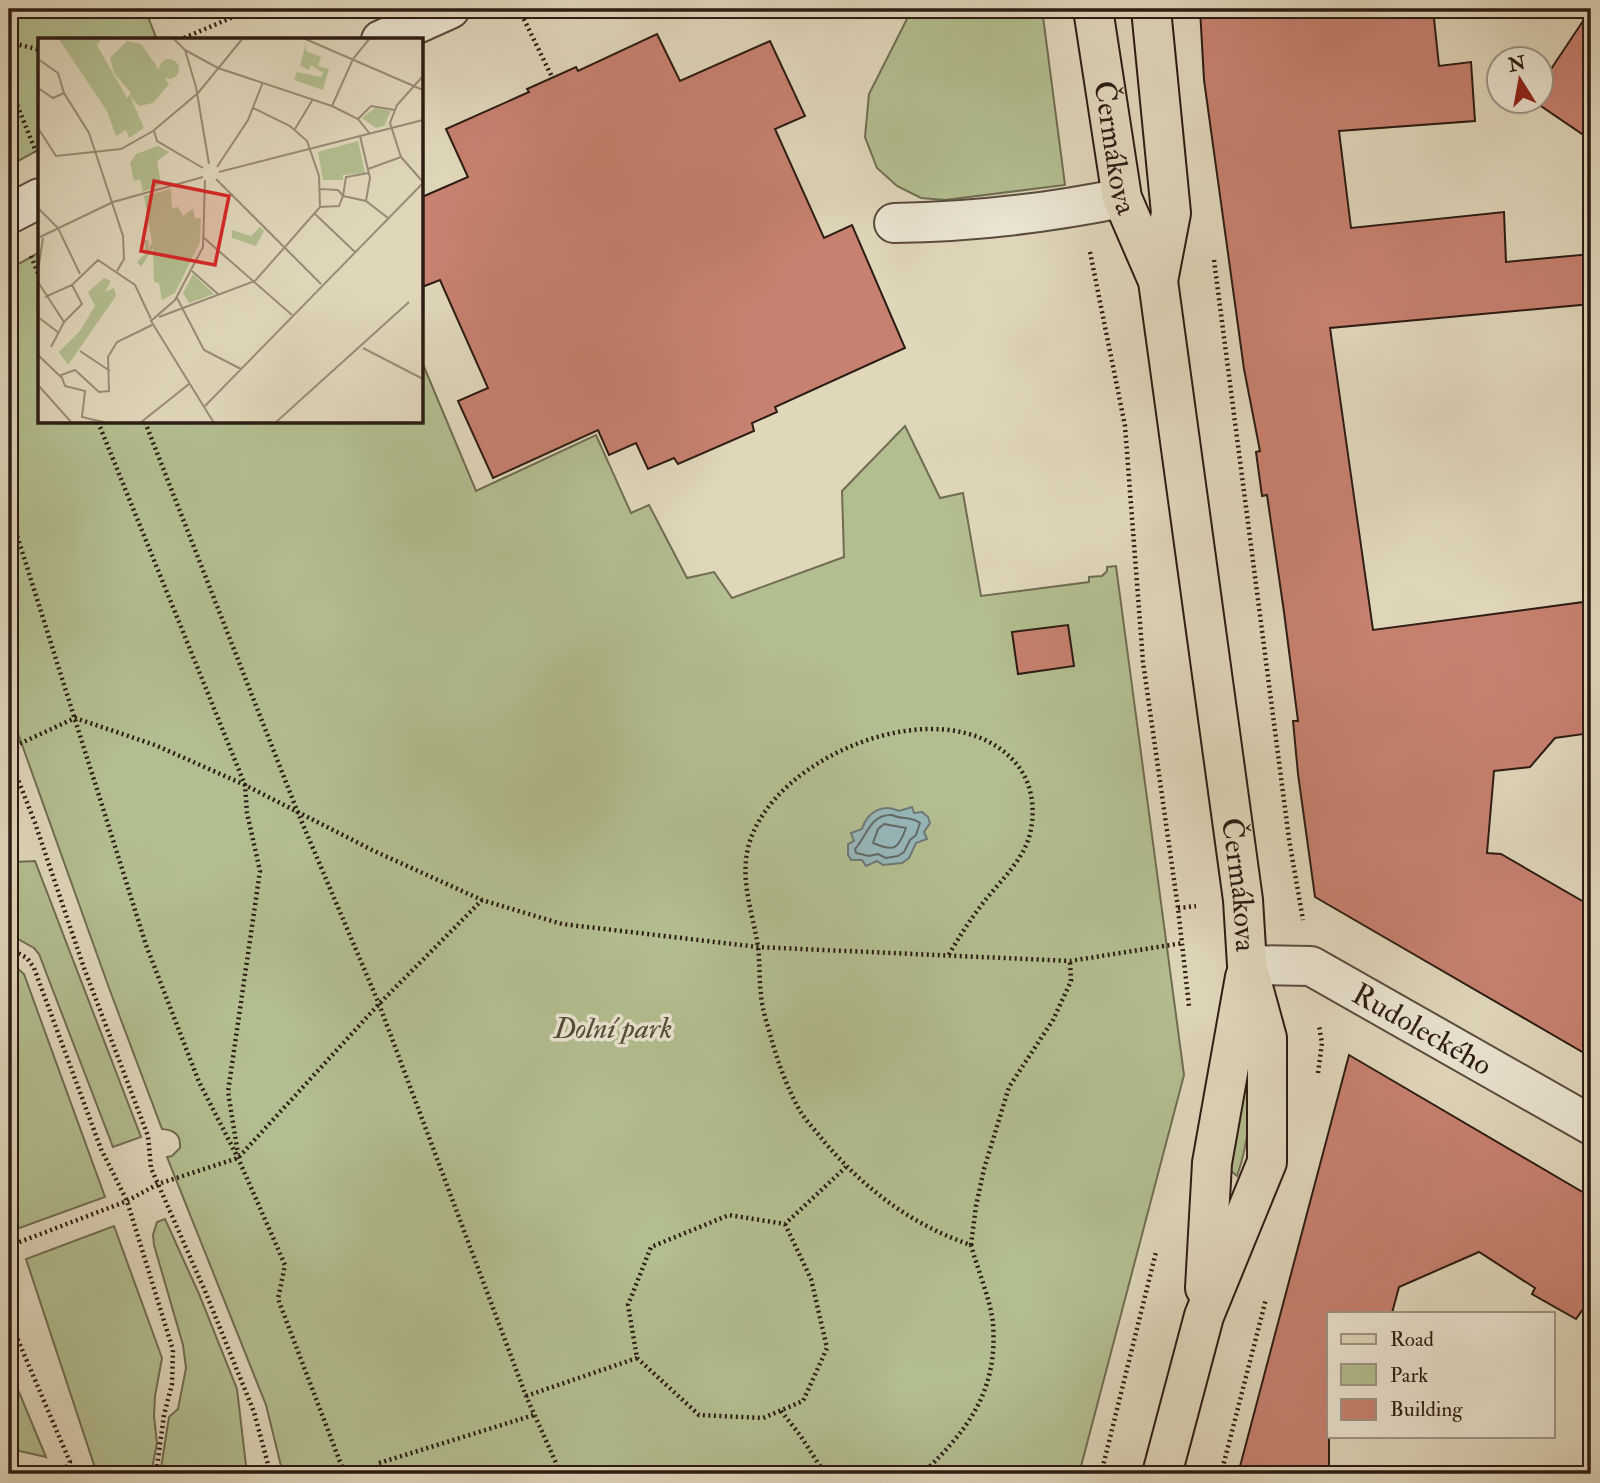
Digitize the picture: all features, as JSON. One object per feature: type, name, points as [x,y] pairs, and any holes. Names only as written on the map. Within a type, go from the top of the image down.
[{"type":"main road","name":"Čermákova","points":[[1093,9],[1122,198],[1158,281],[1243,900],[1247,965],[1267,1038],[1267,1162],[1204,1316],[1162,1474]]},
{"type":"main road","name":"Čermákova","points":[[1151,9],[1171,213],[1158,281]]},
{"type":"main road","points":[[1204,1316],[1212,1163],[1247,965]]},
{"type":"street","points":[[385,38],[450,9]]},
{"type":"street","points":[[894,223],[929,223],[1081,206],[1122,198]]},
{"type":"street","points":[[9,214],[38,199]]},
{"type":"street","name":"Rudoleckého","points":[[1247,965],[1311,966],[1591,1125]]},
{"type":"path","points":[[184,38],[252,9]]},
{"type":"path","points":[[519,9],[552,77]]},
{"type":"path","points":[[9,42],[38,49]]},
{"type":"path","points":[[9,85],[38,158]]},
{"type":"path","points":[[1081,206],[1125,426],[1143,662],[1183,943],[1190,1019]]},
{"type":"path","points":[[99,424],[245,785],[247,813],[260,871],[228,1092],[238,1158]]},
{"type":"path","points":[[146,424],[298,813],[379,1004],[526,1396],[561,1474]]},
{"type":"path","points":[[9,510],[146,945],[199,1082],[238,1158],[285,1265],[278,1299],[342,1467],[342,1474]]},
{"type":"path","points":[[269,1474],[270,1468],[254,1412],[151,1168],[148,1136],[84,968],[35,823],[10,759],[19,744],[75,718],[155,744],[245,785],[372,850],[482,900],[562,924],[758,947],[1070,961],[1183,943]]},
{"type":"path","points":[[948,956],[965,927],[1023,854],[1030,833],[1032,793],[1021,769],[1001,747],[976,735],[950,729],[915,729],[877,737],[845,749],[811,768],[770,804],[748,848],[744,884],[758,947],[761,998],[776,1054],[802,1114],[846,1167],[905,1215],[940,1234],[971,1245]]},
{"type":"path","points":[[9,1246],[127,1201],[158,1184],[238,1158],[379,1004],[482,900]]},
{"type":"path","points":[[9,948],[27,958],[34,968],[101,1149],[127,1201],[173,1350],[172,1384],[164,1415],[156,1474]]},
{"type":"path","points":[[922,1474],[954,1443],[981,1402],[991,1366],[993,1322],[971,1245],[981,1181],[1009,1087],[1053,1020],[1071,981],[1070,961]]},
{"type":"path","points":[[785,1224],[846,1167]]},
{"type":"path","points":[[729,1215],[785,1224],[811,1279],[827,1348],[803,1401],[763,1418],[699,1415],[637,1358],[628,1305],[651,1247],[729,1215]]},
{"type":"path","points":[[1101,1474],[1158,1244]]},
{"type":"path","points":[[9,1319],[70,1462],[62,1474]]},
{"type":"path","points":[[526,1396],[637,1358]]},
{"type":"path","points":[[781,1411],[825,1474]]},
{"type":"path","points":[[379,1463],[534,1415]]},
{"type":"green space","points":[[9,9],[145,9],[156,38],[38,38],[38,150],[9,166]]},
{"type":"green space","points":[[912,9],[1042,9],[1065,185],[945,200],[921,198],[897,186],[877,168],[865,137],[869,94]]},
{"type":"green space","name":"Dolní park","points":[[38,253],[38,424],[424,424],[424,367],[476,491],[596,435],[631,513],[649,505],[687,578],[714,572],[732,598],[844,557],[842,491],[905,426],[940,498],[963,493],[981,596],[1089,582],[1089,577],[1102,576],[1107,567],[1116,566],[1184,1075],[1079,1474],[283,1474],[266,1405],[167,1157],[180,1148],[178,1137],[174,1132],[162,1129],[16,728],[9,731],[9,269]]},
{"type":"green space","points":[[9,852],[14,862],[35,861],[141,1137],[113,1147],[39,954],[34,948],[9,934]]},
{"type":"green space","points":[[9,961],[24,974],[105,1197],[14,1230],[9,1215]]},
{"type":"green space","points":[[1251,1064],[1247,1135],[1237,1176],[1229,1169],[1240,1072]]},
{"type":"green space","points":[[165,1219],[237,1389],[247,1474],[160,1474],[169,1417],[178,1409],[186,1368],[183,1345],[154,1245],[153,1235],[157,1222]]},
{"type":"green space","points":[[114,1226],[162,1358],[155,1396],[157,1443],[151,1474],[97,1474],[26,1259]]},
{"type":"green space","points":[[9,1380],[19,1392],[46,1457],[15,1450],[9,1437]]},
{"type":"water","points":[[912,807],[914,813],[922,812],[928,817],[930,823],[924,832],[927,839],[916,843],[909,858],[902,863],[883,865],[877,861],[866,866],[862,860],[851,860],[848,844],[854,841],[851,833],[862,829],[872,814],[887,808],[899,811]]},
{"type":"building","points":[[1200,9],[1293,9],[1294,18],[1433,9],[1439,66],[1471,62],[1475,121],[1339,131],[1351,228],[1504,212],[1506,262],[1591,254],[1591,304],[1330,328],[1373,630],[1591,601],[1591,733],[1555,738],[1530,767],[1494,771],[1487,853],[1501,854],[1591,906],[1591,1057],[1315,897],[1298,774],[1293,721],[1298,721],[1284,612],[1267,495],[1262,496],[1256,452],[1260,451],[1244,369],[1204,80]]},
{"type":"building","points":[[1591,9],[1591,140],[1554,115],[1554,64]]},
{"type":"building","points":[[657,34],[680,81],[770,41],[805,116],[775,129],[824,238],[852,225],[905,348],[775,407],[777,412],[752,423],[754,431],[678,464],[674,458],[648,469],[636,443],[609,455],[598,430],[493,478],[458,401],[488,388],[440,280],[424,286],[424,196],[468,177],[446,129],[529,92],[527,89],[576,67],[578,71]]},
{"type":"building","points":[[1068,625],[1074,666],[1018,674],[1012,632]]},
{"type":"building","points":[[1349,1055],[1591,1197],[1591,1298],[1576,1319],[1532,1294],[1535,1288],[1479,1252],[1399,1287],[1392,1312],[1327,1312],[1329,1474],[1238,1474]]}]
